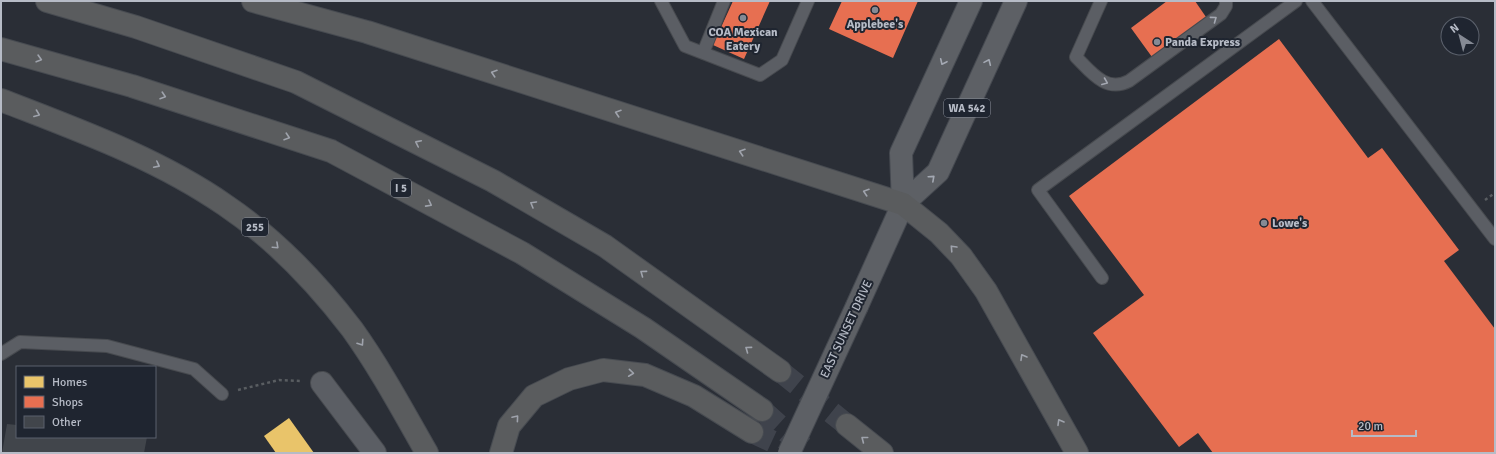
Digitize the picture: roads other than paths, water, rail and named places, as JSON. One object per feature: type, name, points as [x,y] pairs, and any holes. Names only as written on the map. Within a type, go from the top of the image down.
[{"type":"highway","points":[[47,1],[136,27],[296,82],[493,180],[605,246],[780,371]]},
{"type":"highway","points":[[253,1],[367,32],[903,204],[939,233],[961,256],[986,291],[1077,453]]},
{"type":"highway","name":"I 5","points":[[1,48],[132,86],[331,151],[522,253],[643,328],[762,410]]},
{"type":"highway","name":"255","points":[[1,100],[121,147],[158,165],[225,205],[259,230],[322,292],[352,330],[380,372],[427,453]]},
{"type":"highway","points":[[501,453],[509,426],[534,396],[568,379],[603,370],[645,375],[694,396],[752,432]]},
{"type":"highway","points":[[846,425],[882,453]]},
{"type":"main road","name":"EAST SUNSET DRIVE","points":[[903,204],[901,153],[971,1]]},
{"type":"main road","name":"EAST SUNSET DRIVE","points":[[789,453],[903,204],[938,172],[1016,1]]},
{"type":"street","points":[[322,383],[374,453]]},
{"type":"lane","points":[[661,1],[685,46],[760,75],[782,60],[808,1]]},
{"type":"lane","points":[[703,53],[724,1]]},
{"type":"lane","points":[[1101,1],[1076,57],[1094,76],[1104,82],[1122,85],[1221,14],[1226,6],[1226,1]]},
{"type":"lane","points":[[1102,278],[1038,190],[1296,1]]},
{"type":"lane","points":[[1312,1],[1495,239]]},
{"type":"lane","points":[[1,354],[20,342],[107,346],[194,369],[222,394]]},
{"type":"tunnel","points":[[780,371],[847,425]]},
{"type":"tunnel","points":[[762,410],[810,453]]},
{"type":"tunnel","points":[[752,432],[797,453]]},
{"type":"place","name":"Applebee's","points":[[875,10]]},
{"type":"place","name":"COA Mexican Eatery","points":[[743,18]]},
{"type":"place","name":"Panda Express","points":[[1157,42]]},
{"type":"place","name":"Lowe's","points":[[1264,223]]}]
